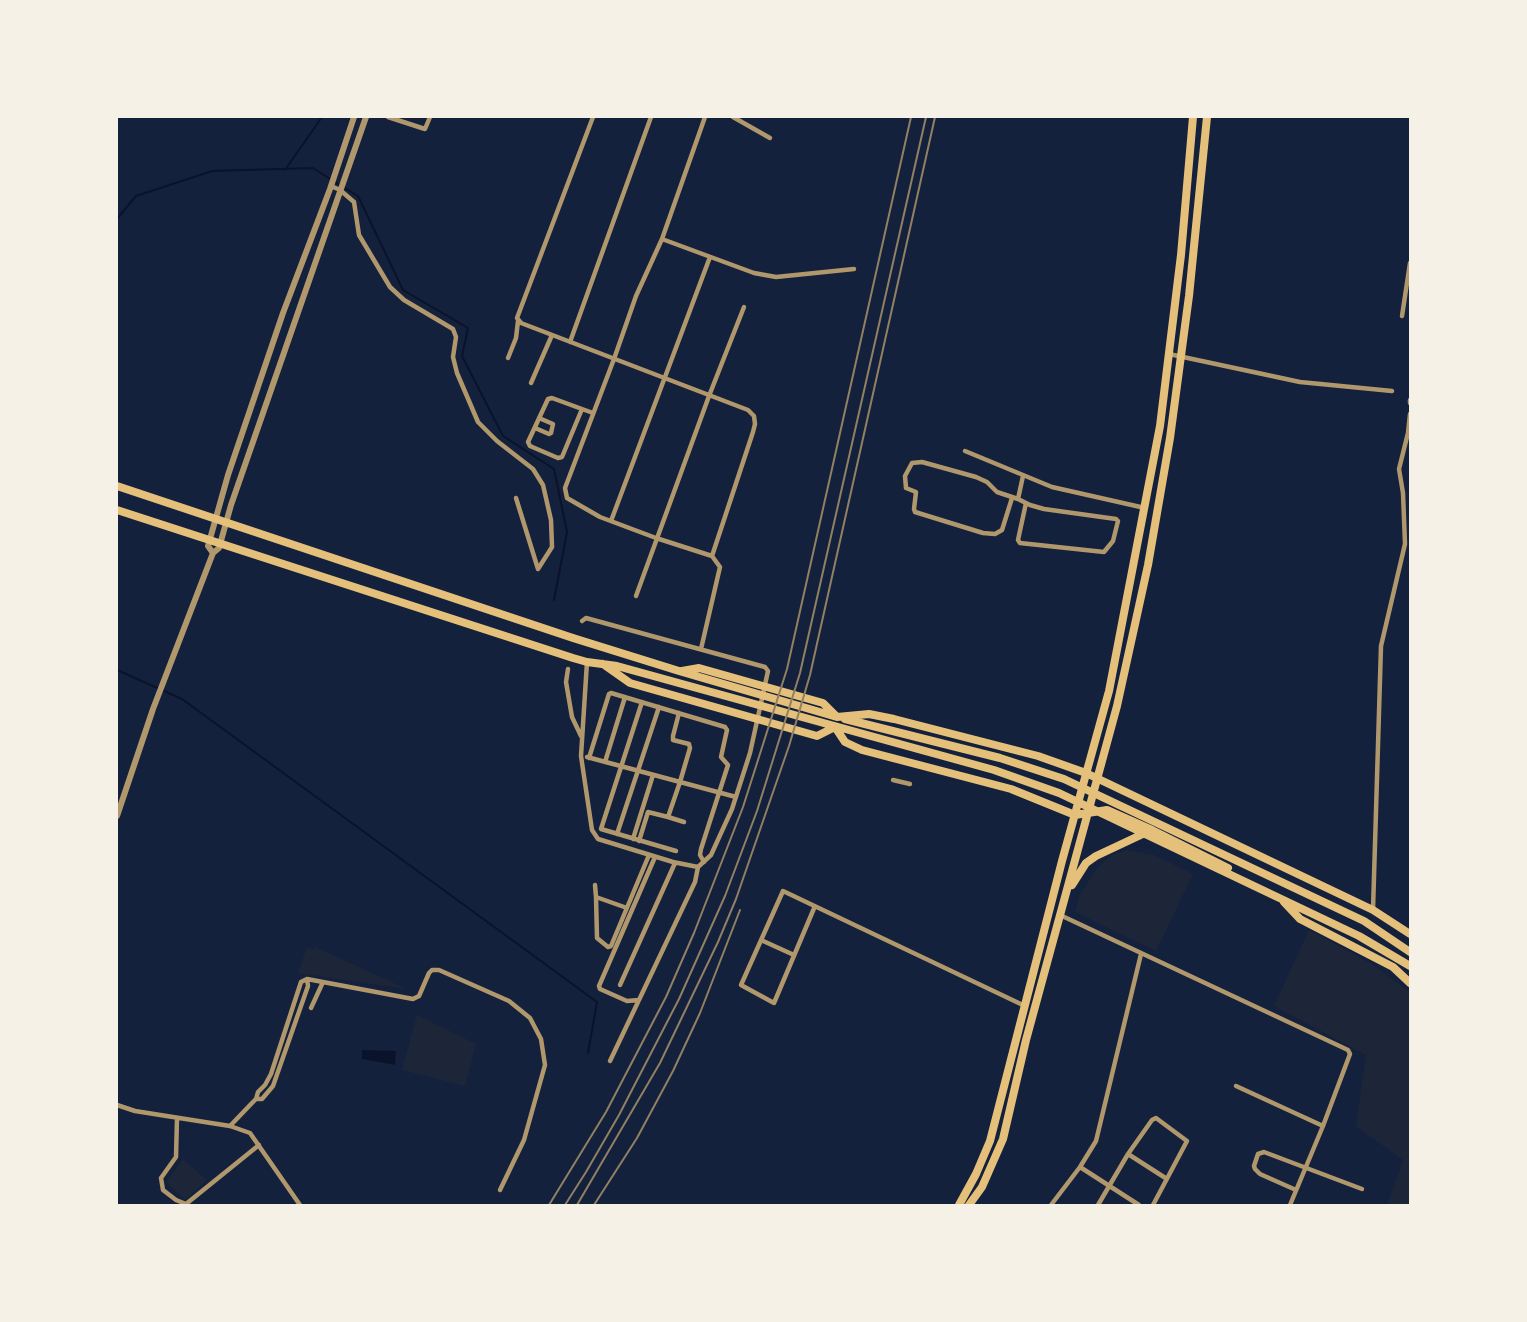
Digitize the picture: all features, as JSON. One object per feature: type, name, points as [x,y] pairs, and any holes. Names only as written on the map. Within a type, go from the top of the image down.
[{"type":"main road","points":[[959,1205],[990,1141],[1109,691],[1160,426],[1193,117]]},
{"type":"main road","points":[[969,1205],[982,1187],[1002,1139],[1026,1040],[1119,694],[1152,543],[1170,438],[1189,296],[1208,117]]},
{"type":"main road","points":[[1186,199],[1199,201]]},
{"type":"main road","points":[[117,486],[679,671],[709,675],[823,703],[837,717]]},
{"type":"main road","points":[[117,510],[587,662],[633,670],[994,770],[1059,793],[1359,936],[1410,966]]},
{"type":"main road","points":[[601,663],[630,683],[817,736],[835,727]]},
{"type":"main road","points":[[709,675],[837,717],[1000,758],[1064,779],[1364,921],[1410,952]]},
{"type":"main road","points":[[1109,691],[1119,694]]},
{"type":"main road","points":[[837,717],[869,714],[894,719],[1038,756],[1086,773],[1373,910],[1410,934]]},
{"type":"main road","points":[[835,727],[845,742],[862,750],[1011,789],[1075,815],[1107,810],[1152,830],[1275,891],[1300,919],[1393,967],[1410,983]]},
{"type":"main road","points":[[1096,738],[1107,742]]},
{"type":"main road","points":[[1067,892],[1086,863],[1152,830]]},
{"type":"street","points":[[213,553],[208,546],[215,518],[279,323],[354,117]]},
{"type":"street","points":[[117,816],[153,709],[213,553],[219,548],[366,117]]},
{"type":"street","points":[[388,117],[425,129],[430,117]]},
{"type":"street","points":[[508,358],[516,338],[517,314],[593,117]]},
{"type":"street","points":[[570,342],[651,117]]},
{"type":"street","points":[[701,649],[720,567],[712,556],[611,521],[567,498],[565,488],[636,296],[662,239],[705,117]]},
{"type":"street","points":[[733,117],[770,138]]},
{"type":"street","points":[[337,168],[347,171]]},
{"type":"street","points":[[331,185],[341,189],[354,202],[359,235],[390,287],[404,300],[453,329],[456,337],[453,357],[457,374],[478,422],[497,441],[533,469],[543,485],[551,520],[552,547],[538,569],[516,498]]},
{"type":"street","points":[[662,239],[754,273],[776,277],[854,269]]},
{"type":"street","points":[[611,521],[710,257]]},
{"type":"street","points":[[1402,316],[1410,263]]},
{"type":"street","points":[[636,596],[708,396],[744,307]]},
{"type":"street","points":[[518,321],[748,410],[754,416],[755,424],[712,556]]},
{"type":"street","points":[[531,383],[552,335]]},
{"type":"street","points":[[1169,354],[1300,382],[1392,391]]},
{"type":"street","points":[[582,409],[562,457],[558,458],[530,446],[528,442],[548,399],[552,398],[593,413]]},
{"type":"street","points":[[1373,910],[1381,646],[1405,544],[1403,493],[1399,469],[1410,414]]},
{"type":"street","points":[[535,428],[551,433],[554,424],[539,418]]},
{"type":"street","points":[[964,451],[1052,487],[1145,508]]},
{"type":"street","points":[[1023,476],[1015,499],[1002,530],[995,534],[983,533],[915,512],[916,492],[906,488],[905,476],[912,463],[922,462],[976,477],[987,482],[997,492],[1015,499],[1026,503],[1044,509],[1116,519],[1118,521],[1113,541],[1104,552],[1020,543],[1018,540],[1026,503]]},
{"type":"street","points":[[582,621],[586,618],[765,667],[768,671],[755,734],[736,797],[711,855],[698,867],[695,882],[610,1061]]},
{"type":"street","points":[[587,662],[581,756],[592,830],[598,839],[652,856],[698,867]]},
{"type":"street","points":[[568,669],[566,682],[572,717],[581,735]]},
{"type":"street","points":[[589,758],[611,693],[726,727],[721,757],[728,765],[701,849],[700,855],[704,862]]},
{"type":"street","points":[[605,762],[625,697]]},
{"type":"street","points":[[642,702],[601,829],[676,851]]},
{"type":"street","points":[[618,834],[659,707]]},
{"type":"street","points":[[668,817],[690,748],[689,744],[673,740],[679,713]]},
{"type":"street","points":[[581,756],[736,797]]},
{"type":"street","points":[[636,840],[653,775]]},
{"type":"street","points":[[893,780],[910,784]]},
{"type":"street","points":[[645,811],[684,822]]},
{"type":"street","points":[[595,885],[597,938],[608,947],[611,946],[652,856]]},
{"type":"street","points":[[639,1000],[627,1001],[600,989],[599,986],[652,856]]},
{"type":"street","points":[[620,985],[675,862]]},
{"type":"street","points":[[815,906],[774,1003],[741,985],[783,891],[815,906],[1025,1006]]},
{"type":"street","points":[[596,897],[627,908]]},
{"type":"street","points":[[1060,915],[1348,1050],[1350,1054],[1290,1205]]},
{"type":"street","points":[[761,940],[794,955]]},
{"type":"street","points":[[1051,1205],[1080,1167],[1096,1141],[1141,954]]},
{"type":"street","points":[[230,1126],[256,1099],[258,1092],[271,1074],[301,982],[307,979],[413,999],[419,996],[429,973],[432,970],[439,970],[509,1000],[530,1018],[541,1039],[545,1065],[524,1140],[500,1190]]},
{"type":"street","points":[[256,1099],[262,1099],[273,1086],[308,986],[307,979]]},
{"type":"street","points":[[311,1008],[323,982]]},
{"type":"street","points":[[285,1032],[291,1034]]},
{"type":"street","points":[[1236,1086],[1323,1126]]},
{"type":"street","points":[[117,1105],[135,1111],[230,1126],[250,1133],[300,1205]]},
{"type":"street","points":[[177,1118],[176,1157],[161,1178],[163,1190],[186,1204],[259,1145]]},
{"type":"street","points":[[1098,1205],[1128,1154],[1152,1120],[1156,1118],[1187,1141],[1153,1205]]},
{"type":"street","points":[[1296,1190],[1260,1174],[1255,1169],[1258,1154],[1264,1152],[1362,1189]]},
{"type":"street","points":[[1128,1154],[1167,1179]]},
{"type":"street","points":[[1080,1167],[1139,1205]]},
{"type":"shaded area","points":[[1126,850],[1154,855],[1193,874],[1156,951],[1075,912],[1080,895],[1097,868],[1112,855]]},
{"type":"shaded area","points":[[1309,930],[1372,964],[1410,992],[1410,1205],[1387,1205],[1403,1160],[1356,1126],[1366,1055],[1274,1006]]},
{"type":"shaded area","points":[[307,947],[314,950],[315,947],[407,989],[298,973]]},
{"type":"shaded area","points":[[417,1015],[476,1044],[465,1086],[402,1070]]},
{"type":"shaded area","points":[[362,1050],[396,1051],[395,1065],[362,1059]]},
{"type":"shaded area","points":[[183,1159],[207,1180],[185,1200],[166,1182]]},
{"type":"waterway","points":[[285,170],[322,117]]},
{"type":"waterway","points":[[117,219],[136,196],[212,171],[313,168],[330,179]]},
{"type":"waterway","points":[[335,182],[358,196],[403,290],[468,328],[462,356],[503,436],[554,469],[567,532],[554,600]]},
{"type":"waterway","points":[[117,670],[182,699],[597,1002],[588,1053]]},
{"type":"railway","points":[[549,1205],[606,1112],[666,997],[694,933],[743,807],[787,669],[911,117]]},
{"type":"railway","points":[[565,1205],[619,1115],[679,999],[725,896],[757,811],[800,673],[926,117]]},
{"type":"railway","points":[[577,1205],[660,1063],[718,942],[736,899],[789,746],[810,675],[935,117]]},
{"type":"railway","points":[[594,1205],[637,1138],[673,1071],[700,1013],[740,910]]}]
